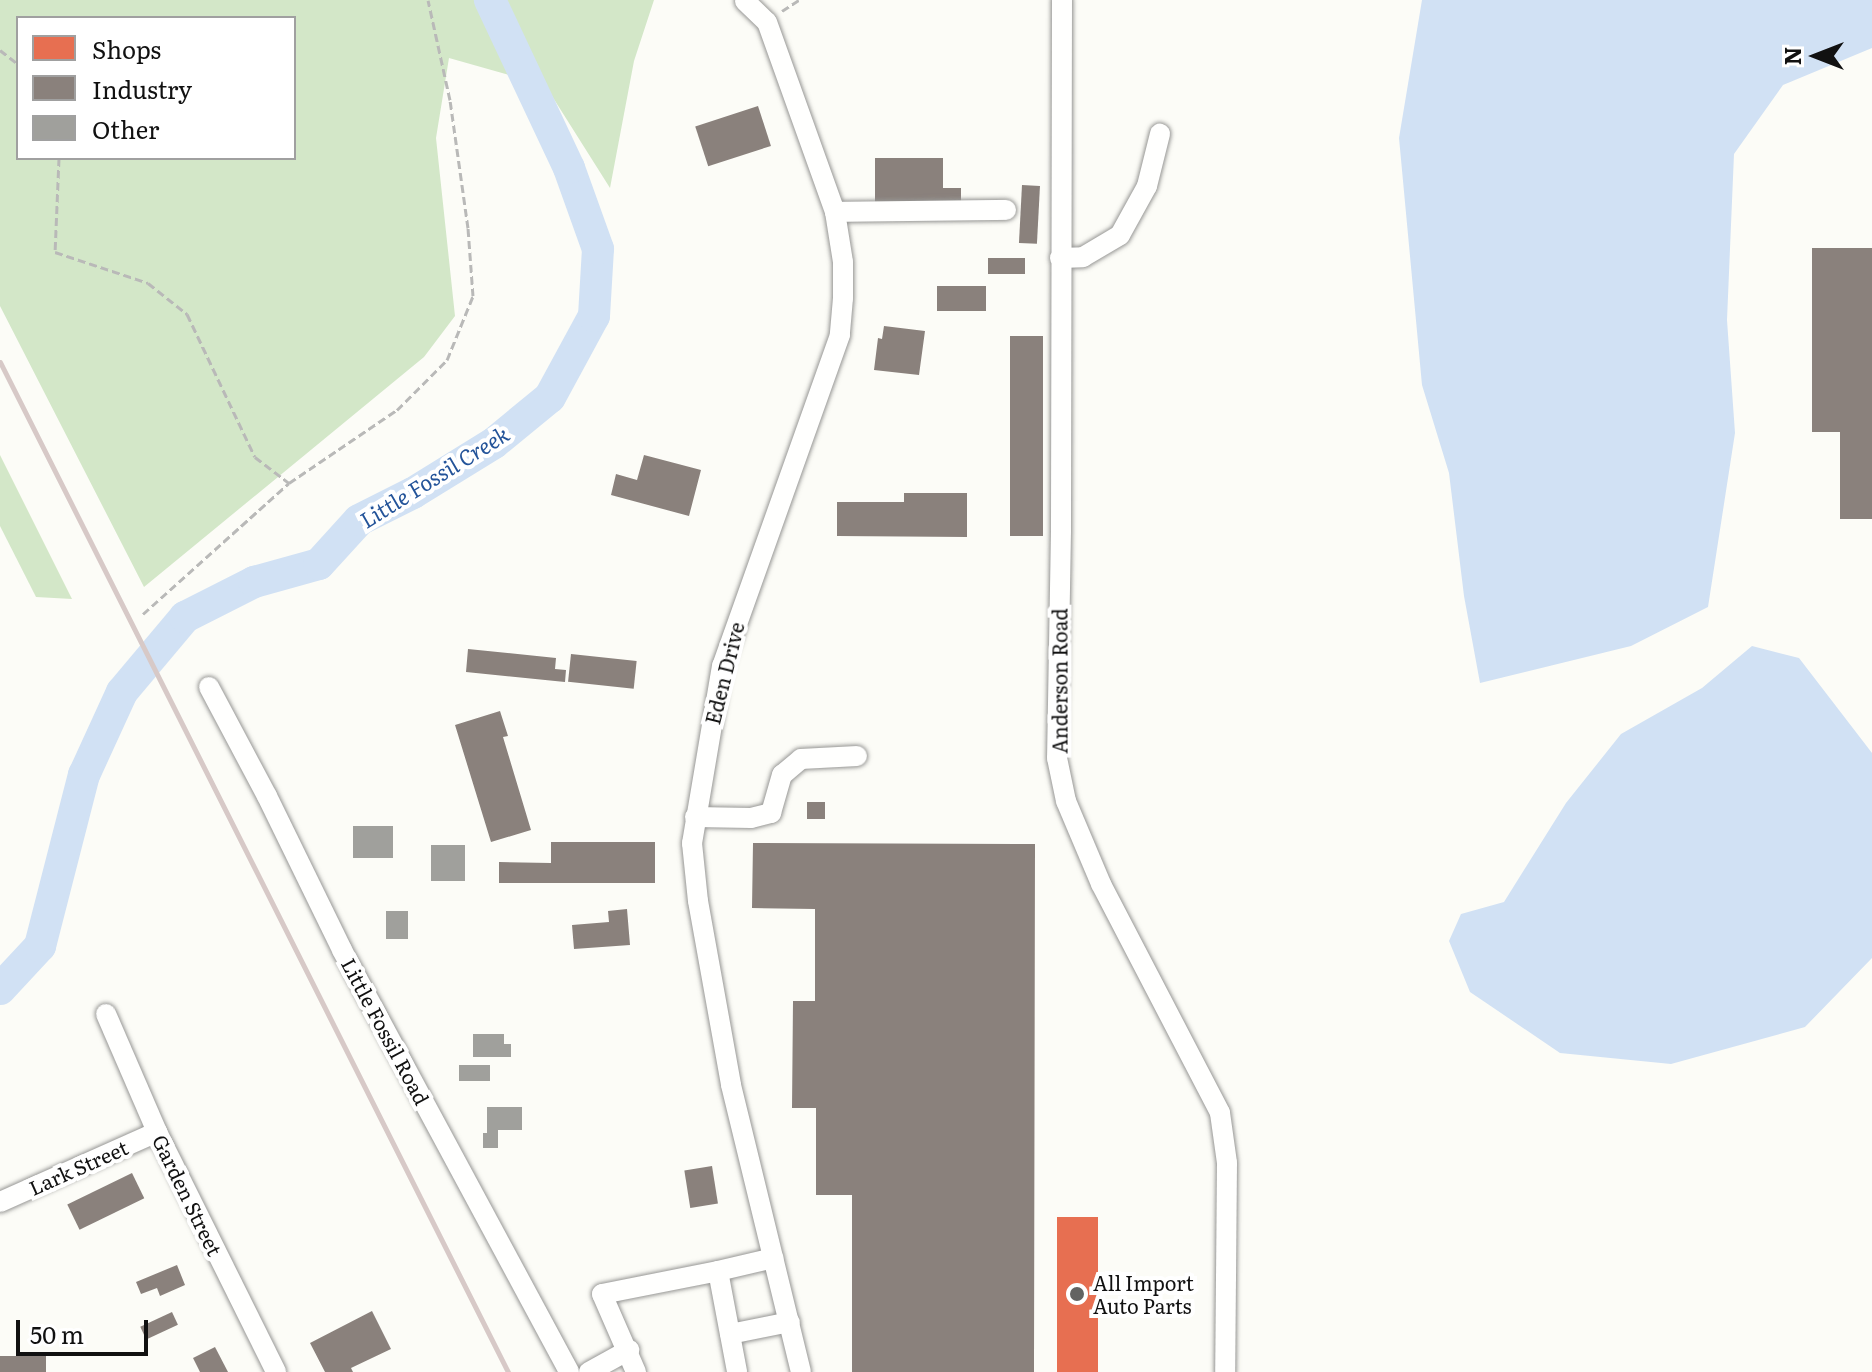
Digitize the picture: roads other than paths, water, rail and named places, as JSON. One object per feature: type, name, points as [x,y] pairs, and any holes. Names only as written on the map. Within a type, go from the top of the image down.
[{"type":"street","name":"Anderson Road","points":[[1062,0],[1061,531],[1057,758],[1066,801],[1101,884],[1220,1113],[1227,1163],[1225,1372]]},
{"type":"street","name":"Eden Drive","points":[[745,1],[767,22],[835,212],[843,262],[840,335],[722,666],[692,843],[698,901],[731,1085],[801,1372]]},
{"type":"street","points":[[1060,258],[1083,257],[1120,235],[1147,186],[1160,134]]},
{"type":"street","points":[[835,212],[1006,210]]},
{"type":"street","name":"Little Fossil Road","points":[[209,687],[267,796],[342,950],[569,1372]]},
{"type":"street","points":[[695,817],[751,818],[771,813],[782,775],[801,759],[857,756]]},
{"type":"street","name":"Garden Street","points":[[106,1014],[157,1132],[276,1372]]},
{"type":"street","name":"Lark Street","points":[[0,1202],[157,1132]]},
{"type":"street","points":[[636,1372],[602,1294],[774,1258]]},
{"type":"street","points":[[718,1271],[737,1372]]},
{"type":"street","points":[[730,1334],[790,1322]]},
{"type":"street","points":[[589,1372],[629,1350]]},
{"type":"water","points":[[1422,0],[1872,0],[1872,48],[1783,85],[1734,154],[1727,320],[1735,433],[1708,607],[1631,646],[1480,683],[1464,596],[1449,473],[1422,385],[1399,138]]},
{"type":"water","points":[[1752,646],[1799,658],[1872,753],[1872,958],[1805,1027],[1671,1064],[1560,1053],[1470,992],[1449,941],[1461,914],[1504,902],[1566,803],[1621,734],[1702,688]]},
{"type":"waterway","name":"Little Fossil Creek","points":[[0,989],[40,946],[84,775],[122,692],[185,617],[254,582],[319,564],[359,520],[413,493],[494,443],[550,397],[594,316],[598,249],[569,168],[490,0]]},
{"type":"railway","points":[[0,362],[508,1372]]},
{"type":"place","name":"All Import Auto Parts","points":[[1077,1294]]}]
